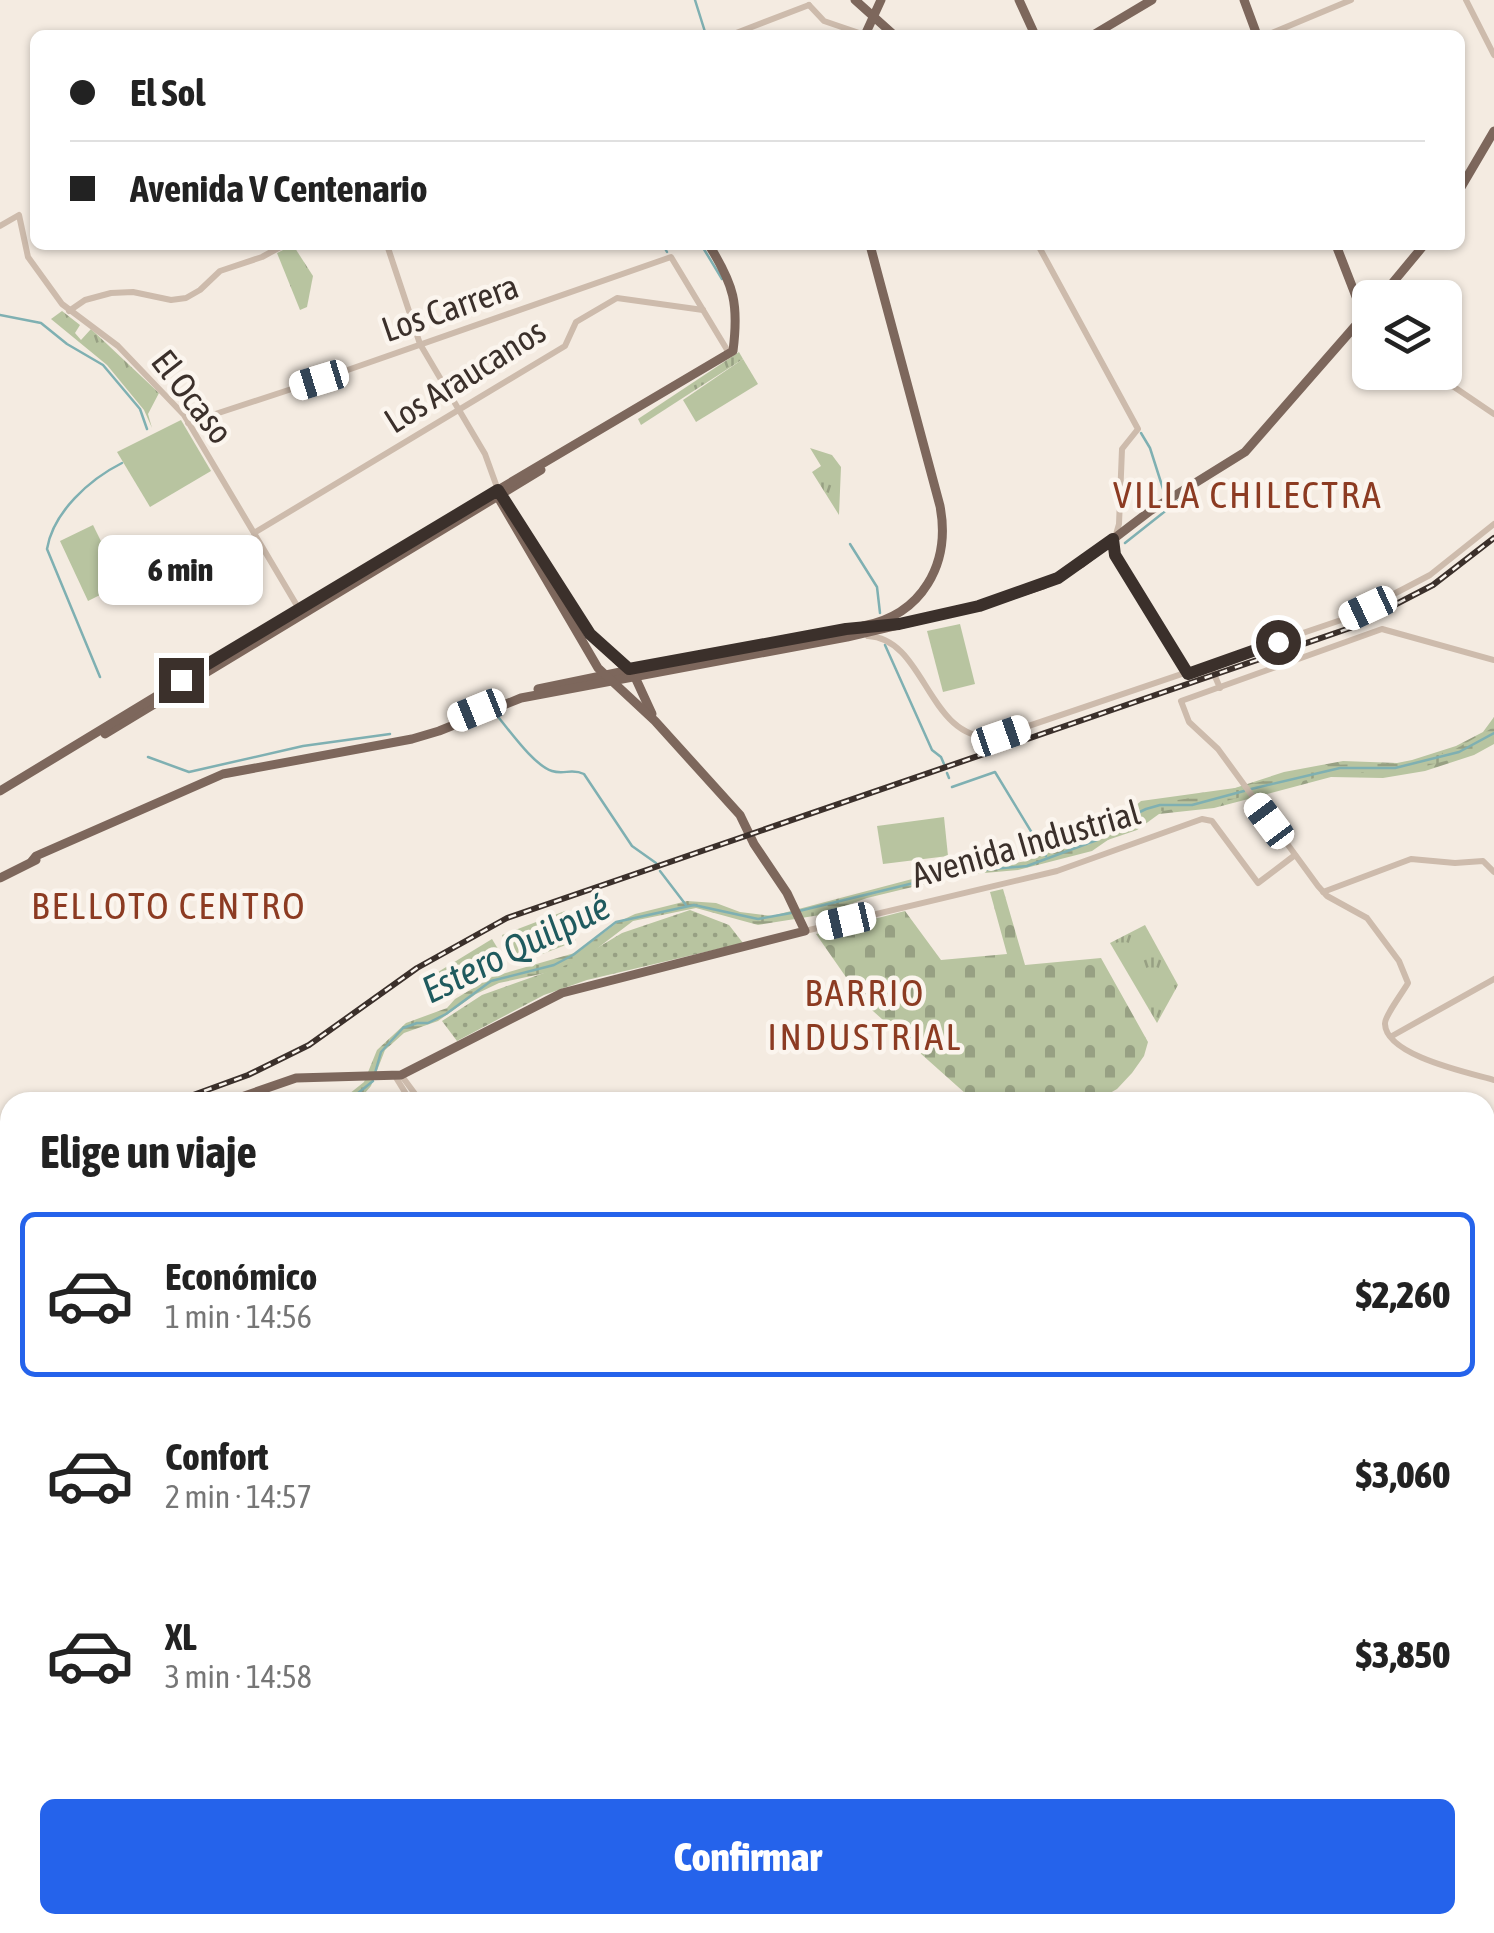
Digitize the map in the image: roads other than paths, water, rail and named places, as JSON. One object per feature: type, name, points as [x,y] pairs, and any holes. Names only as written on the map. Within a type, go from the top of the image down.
[{"type":"main road","points":[[854,1],[878,0],[868,30]]},
{"type":"main road","points":[[1019,0],[1033,30]]},
{"type":"main road","points":[[1101,30],[1152,0]]},
{"type":"main road","points":[[1244,0],[1254,30]]},
{"type":"main road","points":[[854,1],[887,30]]},
{"type":"main road","points":[[873,19],[882,30]]},
{"type":"main road","points":[[1465,181],[1494,132]]},
{"type":"main road","points":[[0,794],[727,354],[736,312],[734,290],[712,250]]},
{"type":"main road","points":[[871,250],[944,525],[939,562],[931,582],[903,623]]},
{"type":"main road","points":[[1338,250],[1352,286]]},
{"type":"main road","points":[[1395,280],[1420,250]]},
{"type":"main road","points":[[395,741],[500,700],[903,623],[1030,590],[1070,571],[1150,510],[1245,452],[1352,330]]},
{"type":"main road","points":[[499,494],[536,563],[598,643],[632,673],[656,721]]},
{"type":"main road","points":[[499,494],[556,587],[577,633],[607,678],[656,721],[740,815],[804,926]]},
{"type":"main road","points":[[846,633],[894,616],[914,602],[931,582]]},
{"type":"main road","points":[[577,633],[598,643]]},
{"type":"main road","points":[[0,878],[82,835],[222,774],[439,731],[521,698],[607,678]]},
{"type":"main road","points":[[490,710],[500,700]]},
{"type":"main road","name":"Avenida Industrial","points":[[398,1078],[562,993],[804,926]]},
{"type":"main road","points":[[256,1092],[296,1078],[398,1078]]},
{"type":"street","points":[[1279,30],[1350,0]]},
{"type":"street","points":[[1466,0],[1494,55]]},
{"type":"street","points":[[743,30],[809,2],[824,20],[851,30]]},
{"type":"street","name":"El Ocaso","points":[[0,226],[19,216],[31,261],[69,311],[118,346],[164,391],[188,423],[301,612]]},
{"type":"street","points":[[69,311],[85,300],[111,293],[133,292],[170,300],[186,298],[220,271],[275,250]]},
{"type":"street","points":[[389,250],[420,344],[486,454],[499,494]]},
{"type":"street","points":[[1041,250],[1138,428],[1122,449],[1119,524],[1113,539],[1115,555],[1188,674]]},
{"type":"street","name":"Los Carrera","points":[[188,423],[671,256],[704,310]]},
{"type":"street","name":"Los Araucanos","points":[[254,534],[564,346],[576,322],[614,299],[704,310]]},
{"type":"street","points":[[704,310],[727,354]]},
{"type":"street","points":[[1459,390],[1494,414]]},
{"type":"street","points":[[846,633],[874,636],[891,644],[952,722],[965,732],[980,737],[1001,736],[1350,617],[1444,566],[1494,524]]},
{"type":"street","points":[[1494,660],[1382,629],[1181,701],[1188,722],[1218,749],[1323,892],[1366,918],[1406,972],[1408,983],[1385,1022],[1386,1030],[1418,1058],[1494,1080]]},
{"type":"street","points":[[1211,666],[1220,688]]},
{"type":"street","name":"Avenida Industrial","points":[[804,926],[1058,871],[1206,819],[1212,821],[1258,883],[1295,855]]},
{"type":"street","points":[[1323,892],[1417,858],[1455,864],[1483,861],[1494,872]]},
{"type":"street","points":[[1392,1036],[1494,978]]},
{"type":"street","points":[[398,1078],[406,1092]]},
{"type":"street","points":[[398,1078],[411,1092]]},
{"type":"waterway","points":[[695,0],[704,30]]},
{"type":"waterway","points":[[704,250],[722,279]]},
{"type":"waterway","points":[[0,315],[41,323],[103,365],[140,409],[147,429]]},
{"type":"waterway","points":[[1141,433],[1165,495]]},
{"type":"waterway","points":[[100,677],[47,549],[57,522],[75,498],[122,463]]},
{"type":"waterway","points":[[1125,543],[1178,501]]},
{"type":"waterway","points":[[850,544],[877,587],[880,613]]},
{"type":"waterway","points":[[885,645],[932,750],[944,764]]},
{"type":"waterway","points":[[494,712],[545,767],[584,774],[632,846],[656,863]]},
{"type":"waterway","name":"Estero Quilpué","points":[[1251,789],[1340,768],[1395,768],[1459,752],[1494,733]]},
{"type":"waterway","points":[[148,757],[189,772],[303,746],[390,734]]},
{"type":"waterway","points":[[952,787],[995,772],[1046,856]]},
{"type":"waterway","points":[[947,773],[949,778]]},
{"type":"waterway","name":"Estero Quilpué","points":[[799,911],[959,872],[1027,866],[1097,840],[1117,823],[1146,809],[1192,805],[1244,791]]},
{"type":"waterway","points":[[660,871],[686,905]]},
{"type":"waterway","name":"Estero Quilpué","points":[[375,1073],[381,1052],[403,1028],[446,1014],[491,981],[554,965],[616,922],[694,905],[758,919],[791,913]]},
{"type":"waterway","name":"Estero Quilpué","points":[[359,1092],[373,1081]]},
{"type":"railway","points":[[201,1092],[248,1075],[309,1045],[417,968],[507,918],[1350,628],[1433,585],[1494,538]]},
{"type":"district","name":"VILLA CHILECTRA","points":[[1248,495]]},
{"type":"district","name":"BELLOTO CENTRO","points":[[169,906]]},
{"type":"district","name":"BARRIO INDUSTRIAL","points":[[865,1015]]}]
